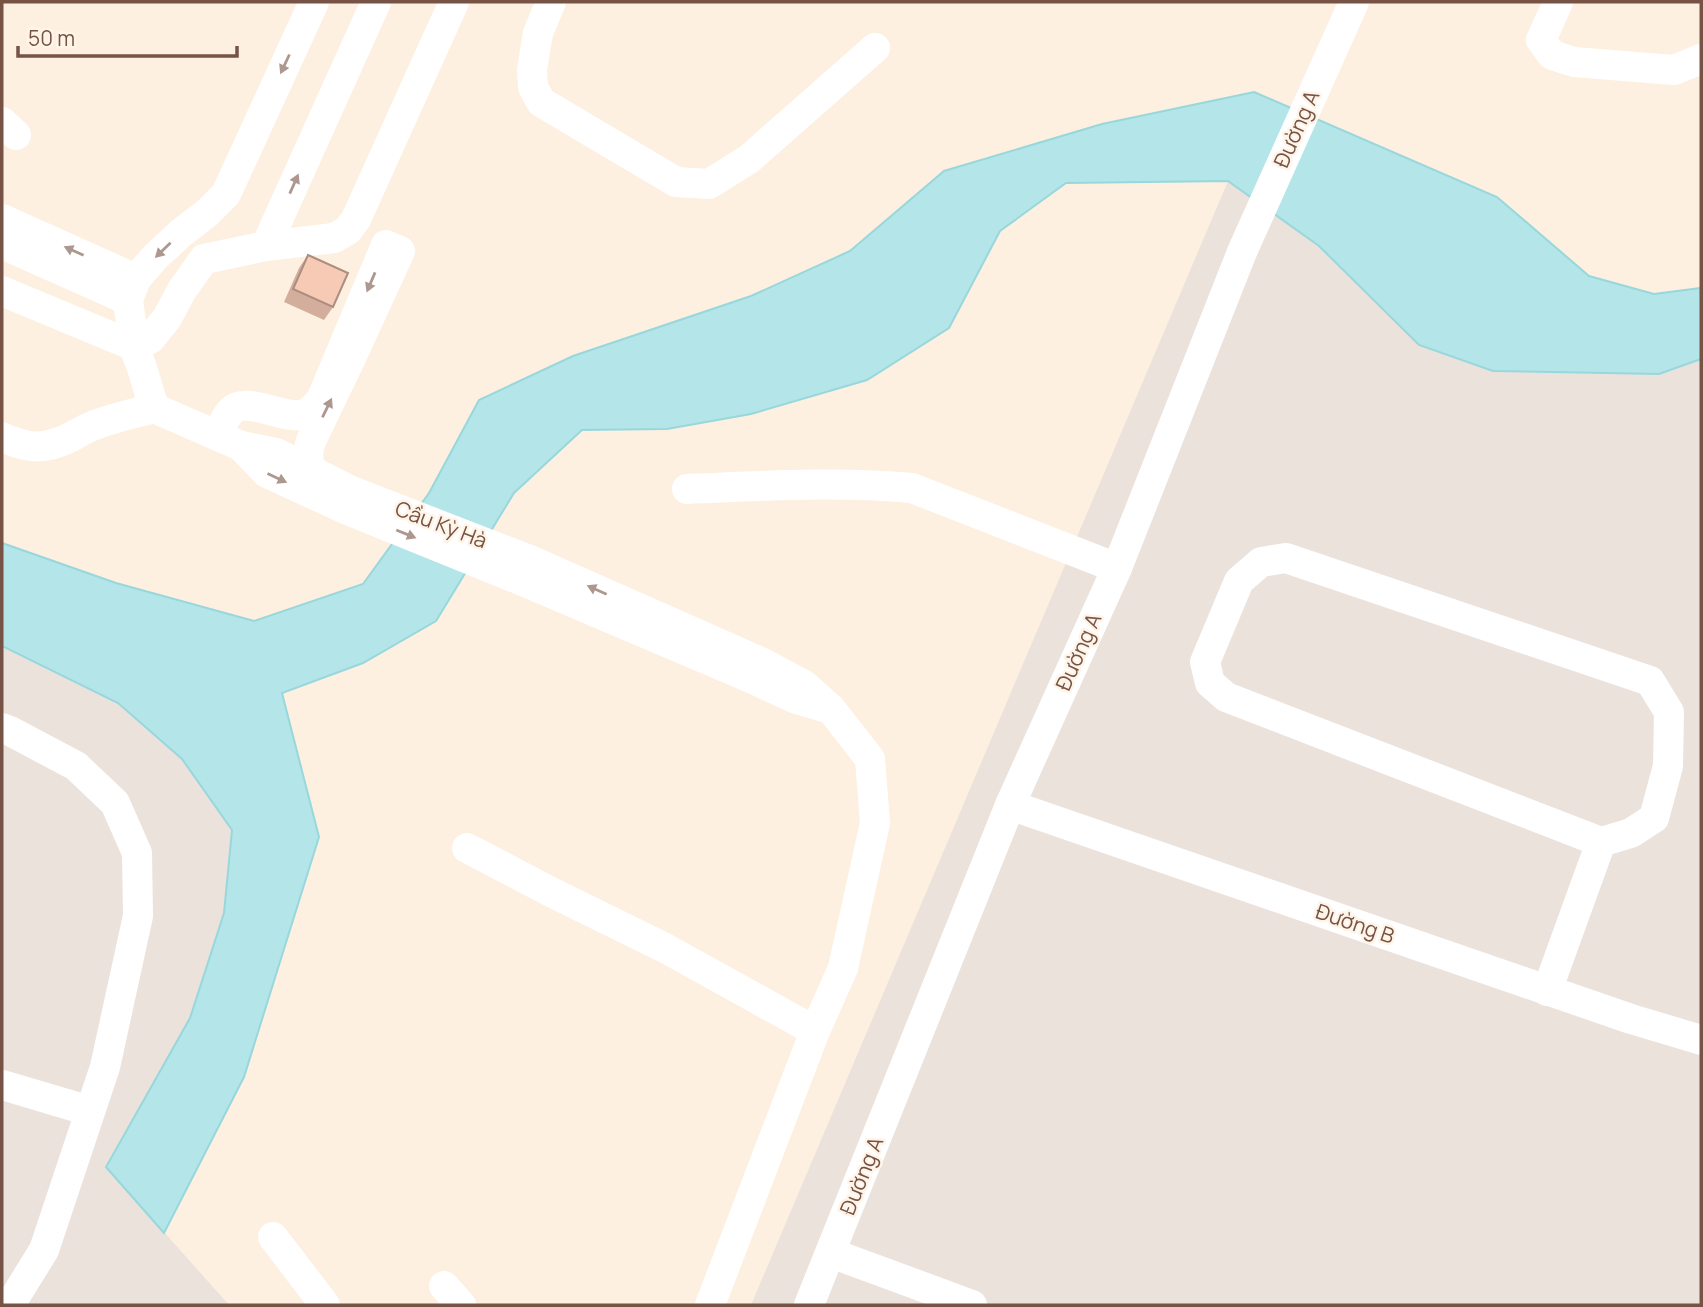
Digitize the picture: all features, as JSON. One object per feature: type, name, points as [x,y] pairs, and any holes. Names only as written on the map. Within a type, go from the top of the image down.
[{"type":"street","points":[[154,408],[134,346],[132,289],[181,233],[226,194],[314,2]]},
{"type":"street","points":[[266,246],[376,2]]},
{"type":"street","points":[[2,291],[134,346],[150,339],[167,318],[182,290],[204,259],[266,246],[334,238],[348,230],[356,219],[454,2]]},
{"type":"street","points":[[551,2],[538,33],[532,70],[533,87],[541,102],[677,182],[709,184],[748,159],[875,48]]},
{"type":"street","name":"Đường A","points":[[809,1305],[1010,805],[1117,568],[1242,251],[1354,2]]},
{"type":"street","points":[[1558,2],[1541,40],[1552,55],[1574,62],[1674,70],[1701,60]]},
{"type":"street","points":[[2,219],[132,289]]},
{"type":"street","points":[[2,244],[132,289]]},
{"type":"street","points":[[312,471],[307,452],[311,441],[400,251],[386,245],[321,400],[313,410],[302,415],[281,414],[255,407],[237,407],[229,412],[229,441],[267,473],[346,499]]},
{"type":"street","points":[[2,437],[23,445],[44,447],[111,419],[154,408],[229,441],[276,453],[312,471],[346,499]]},
{"type":"street","points":[[687,489],[813,484],[912,488],[1117,568]]},
{"type":"street","name":"Cầu Kỳ Hà","points":[[346,499],[763,663],[804,685],[831,709],[870,759],[875,822],[844,968],[815,1031]]},
{"type":"street","points":[[1286,558],[1650,681],[1669,712],[1668,766],[1654,818],[1631,833],[1601,842],[1226,697],[1210,683],[1205,663],[1239,581],[1261,562],[1286,558]]},
{"type":"street","points":[[2,728],[76,766],[115,803],[136,853],[138,916],[105,1067],[44,1250],[10,1305]]},
{"type":"street","name":"Đường B","points":[[1010,805],[1631,1020],[1701,1040]]},
{"type":"street","points":[[1547,991],[1601,842]]},
{"type":"street","points":[[467,848],[665,948],[815,1031],[710,1305]]},
{"type":"street","points":[[2,1085],[90,1111]]},
{"type":"street","points":[[273,1237],[325,1305]]},
{"type":"street","points":[[831,1253],[972,1305]]},
{"type":"shaded area","points":[[1228,181],[1319,246],[1419,345],[1493,371],[1659,374],[1701,359],[1701,1305],[751,1305]]},
{"type":"shaded area","points":[[2,646],[118,703],[182,759],[232,830],[224,913],[190,1018],[106,1167],[229,1305],[2,1305]]},
{"type":"water","points":[[1254,92],[1497,197],[1589,276],[1654,294],[1701,288],[1701,359],[1659,374],[1493,371],[1419,345],[1319,246],[1228,181],[1066,183],[1000,231],[949,328],[867,380],[751,414],[667,429],[582,430],[514,493],[436,621],[363,663],[282,693],[319,837],[244,1077],[164,1233],[106,1167],[190,1018],[224,913],[232,830],[182,759],[118,703],[2,646],[2,543],[116,583],[254,621],[363,584],[429,493],[479,400],[573,356],[751,296],[850,251],[944,171],[1102,124]]},
{"type":"building","points":[[308,255],[348,273],[333,307],[293,289]]}]
